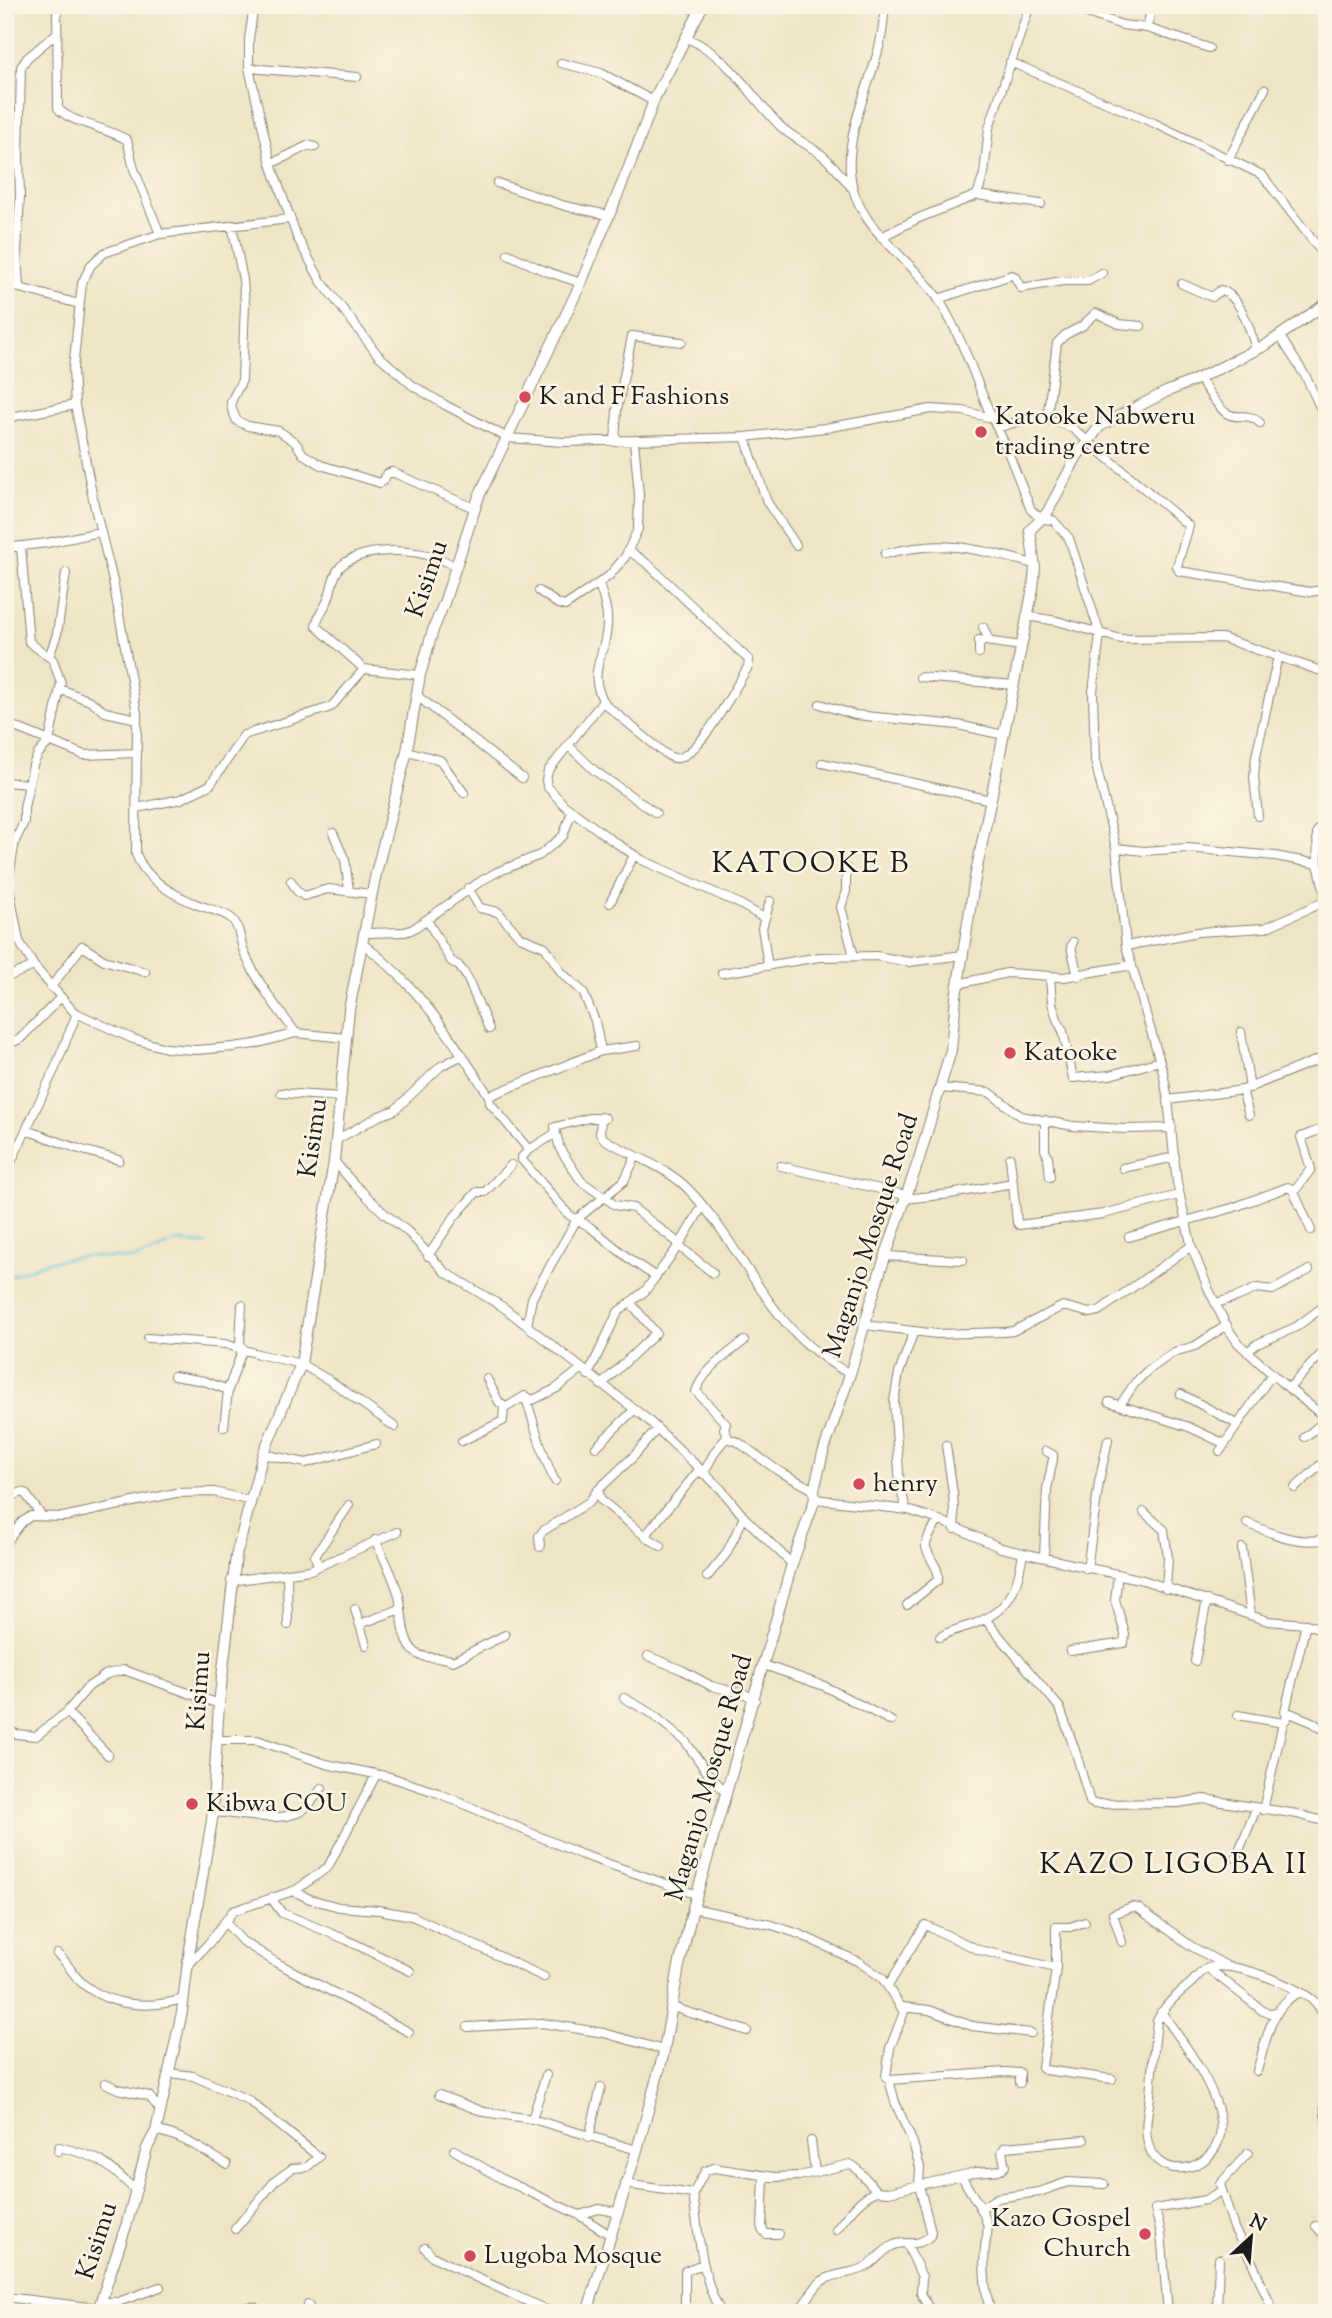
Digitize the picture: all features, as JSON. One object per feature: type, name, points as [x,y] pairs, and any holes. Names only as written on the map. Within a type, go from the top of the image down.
[{"type":"street","points":[[57,5],[58,108],[67,117],[105,128],[127,140],[134,169],[160,234]]},
{"type":"street","points":[[244,5],[254,7],[249,39],[249,68],[271,164],[289,219],[321,281],[378,355],[394,370],[438,401],[508,438],[563,442],[745,437],[825,428],[931,410],[963,411],[992,418]]},
{"type":"street","points":[[685,5],[702,9]]},
{"type":"street","points":[[884,5],[885,21],[878,57],[861,105],[851,153],[853,188],[863,215],[919,274],[938,299],[956,334],[1031,510],[1042,519],[1053,520],[1069,538],[1100,634],[1093,692],[1094,750],[1116,848],[1126,946],[1160,1061],[1172,1128],[1179,1195],[1191,1246],[1199,1269],[1227,1325],[1247,1352],[1327,1419],[1306,1437]]},
{"type":"street","points":[[977,195],[985,174],[989,128],[1030,5]]},
{"type":"street","points":[[1064,5],[1122,25],[1147,28],[1209,48]]},
{"type":"street","points":[[1147,28],[1152,5]]},
{"type":"street","name":"Kisimu","points":[[98,2308],[147,2148],[156,2131],[169,2073],[212,1821],[219,1704],[231,1581],[263,1454],[301,1364],[334,1161],[346,1038],[363,938],[388,821],[407,751],[420,675],[474,508],[581,283],[653,101],[702,9]]},
{"type":"street","points":[[19,288],[17,253],[21,67],[27,58],[57,33]]},
{"type":"street","points":[[687,38],[724,61],[784,129],[832,164],[853,188]]},
{"type":"street","points":[[1010,62],[1154,123],[1262,175],[1327,259]]},
{"type":"street","points":[[561,63],[601,73],[653,101]]},
{"type":"street","points":[[249,68],[357,78]]},
{"type":"street","points":[[1228,160],[1265,89]]},
{"type":"street","points":[[271,164],[309,145],[315,147]]},
{"type":"street","points":[[498,183],[565,206],[608,215]]},
{"type":"street","points":[[881,237],[930,213],[977,195],[1041,204]]},
{"type":"street","points":[[289,219],[160,234],[104,253],[91,265],[82,283],[73,369],[75,405],[100,532],[113,581],[137,719],[136,854],[141,866],[151,878],[181,897],[229,916],[235,922],[243,950],[258,982],[296,1034]]},
{"type":"street","points":[[232,225],[245,304],[242,380],[231,402],[237,421],[248,426],[279,431],[295,442],[311,460],[321,465],[380,483],[392,472],[436,489],[474,508]]},
{"type":"street","points":[[508,254],[545,271],[581,283]]},
{"type":"street","points":[[938,299],[1012,275],[1021,288],[1063,281],[1088,281],[1102,273]]},
{"type":"street","points":[[5,284],[79,304]]},
{"type":"street","points":[[1182,284],[1212,297],[1221,290],[1225,291],[1241,309],[1257,350]]},
{"type":"street","name":"Maganjo Mosque Road","points":[[587,2313],[637,2150],[664,2050],[693,1908],[792,1564],[815,1494],[823,1453],[919,1158],[951,1050],[958,984],[975,878],[1033,588],[1034,564],[1030,530],[1042,519],[1086,441],[1105,422],[1257,350],[1327,303]]},
{"type":"street","points":[[1046,418],[1054,355],[1061,339],[1082,327],[1096,313],[1119,324],[1141,327]]},
{"type":"street","points":[[1279,335],[1306,377],[1327,422]]},
{"type":"street","points":[[615,442],[617,410],[632,336],[682,342]]},
{"type":"street","points":[[1199,378],[1224,411],[1233,416],[1250,416],[1260,423]]},
{"type":"street","points":[[5,418],[75,405]]},
{"type":"street","points":[[997,428],[1026,419],[1046,418],[1072,428],[1189,526],[1177,566],[1178,571],[1316,593],[1327,589]]},
{"type":"street","points":[[745,437],[768,502],[796,545]]},
{"type":"street","points":[[539,591],[565,606],[610,576],[628,550],[639,524],[634,441]]},
{"type":"street","points":[[5,548],[100,532]]},
{"type":"street","points":[[885,554],[925,546],[956,546],[1034,564]]},
{"type":"street","points":[[21,547],[29,642],[49,657],[58,668],[60,689],[49,742],[35,760],[24,822],[15,841],[8,882],[18,937],[34,966],[60,998],[77,1013],[133,1039],[166,1048],[196,1050],[244,1046],[296,1034],[346,1038]]},
{"type":"street","points":[[420,675],[364,669],[316,626],[330,595],[335,575],[341,566],[354,559],[402,550],[447,561],[454,567]]},
{"type":"street","points":[[599,584],[608,623],[595,677],[596,686],[603,701],[663,752],[678,758],[700,742],[749,663],[748,657],[729,643],[649,565],[628,550]]},
{"type":"street","points":[[49,657],[57,634],[66,573]]},
{"type":"street","points":[[1026,616],[1057,621],[1121,639],[1222,638],[1327,673]]},
{"type":"street","points":[[983,627],[989,640]]},
{"type":"street","points":[[979,653],[979,639],[1021,646]]},
{"type":"street","points":[[1258,816],[1254,777],[1256,757],[1278,656]]},
{"type":"street","points":[[137,808],[181,799],[210,785],[244,735],[331,707],[364,669]]},
{"type":"street","points":[[920,677],[1014,685]]},
{"type":"street","points":[[60,689],[90,701],[111,715],[137,719]]},
{"type":"street","points":[[416,695],[522,778]]},
{"type":"street","points":[[603,701],[548,771],[547,786],[572,811],[634,855],[742,905],[764,918]]},
{"type":"street","points":[[820,704],[855,715],[958,725],[1004,735]]},
{"type":"street","points":[[5,723],[84,755],[136,753]]},
{"type":"street","points":[[569,746],[595,771],[656,813]]},
{"type":"street","points":[[407,751],[440,760],[464,793]]},
{"type":"street","points":[[822,763],[991,800]]},
{"type":"street","points":[[5,782],[29,784]]},
{"type":"street","points":[[363,938],[405,932],[427,920],[468,888],[497,872],[540,855],[563,836],[572,811]]},
{"type":"street","points":[[1126,946],[1198,932],[1227,932],[1271,926],[1326,901],[1318,864],[1317,832],[1320,828],[1327,828]]},
{"type":"street","points":[[333,833],[345,860],[349,890]]},
{"type":"street","points":[[1116,848],[1144,851],[1188,848],[1275,856],[1318,864]]},
{"type":"street","points":[[610,903],[634,855]]},
{"type":"street","points":[[846,868],[846,891],[841,907],[854,956]]},
{"type":"street","points":[[291,881],[296,891],[303,896],[328,889],[372,894]]},
{"type":"street","points":[[468,888],[480,908],[498,912],[520,937],[545,947],[562,973],[583,992],[595,1021],[601,1051]]},
{"type":"street","points":[[768,966],[762,936],[769,901]]},
{"type":"street","points":[[427,920],[451,961],[459,966],[467,977],[489,1029]]},
{"type":"street","points":[[5,941],[18,937]]},
{"type":"street","points":[[363,938],[426,1003],[463,1055],[489,1096],[490,1103],[529,1150]]},
{"type":"street","points":[[1073,942],[1070,947],[1078,976]]},
{"type":"street","points":[[51,987],[82,946],[104,960],[145,972]]},
{"type":"street","points":[[722,973],[820,957],[876,956],[909,962],[963,955]]},
{"type":"street","points":[[958,984],[1018,972],[1078,976],[1132,965]]},
{"type":"street","points":[[5,978],[34,966]]},
{"type":"street","points":[[1050,976],[1052,1003],[1063,1031],[1073,1078],[1110,1075],[1160,1061]]},
{"type":"street","points":[[5,1045],[20,1039],[60,998]]},
{"type":"street","points":[[5,1175],[56,1066],[77,1013]]},
{"type":"street","points":[[1241,1032],[1249,1115]]},
{"type":"street","points":[[489,1096],[601,1051],[638,1046]]},
{"type":"street","points":[[335,1140],[395,1110],[441,1066],[463,1055]]},
{"type":"street","points":[[1168,1100],[1246,1089],[1327,1056]]},
{"type":"street","points":[[940,1088],[989,1092],[1021,1116],[1073,1126],[1172,1128]]},
{"type":"street","points":[[281,1093],[341,1097]]},
{"type":"street","points":[[713,1273],[633,1208],[615,1205],[581,1181],[561,1149],[555,1127],[603,1117],[600,1134],[604,1139],[681,1183],[723,1232],[755,1284],[783,1321],[828,1362],[850,1374]]},
{"type":"street","points":[[1045,1120],[1045,1150],[1050,1177]]},
{"type":"street","points":[[1294,1192],[1311,1169],[1301,1138],[1327,1127]]},
{"type":"street","points":[[26,1130],[119,1160]]},
{"type":"street","points":[[556,1133],[529,1150],[522,1157],[523,1163],[569,1214],[656,1277]]},
{"type":"street","points":[[527,1326],[532,1298],[577,1219],[624,1181],[636,1156]]},
{"type":"street","points":[[1123,1168],[1175,1157]]},
{"type":"street","points":[[1010,1158],[1017,1222],[1022,1225],[1103,1214],[1179,1195]]},
{"type":"street","points":[[334,1161],[446,1272],[503,1307],[657,1429],[720,1488],[744,1517],[792,1564]]},
{"type":"street","points":[[428,1256],[466,1203],[477,1192],[485,1192],[510,1166]]},
{"type":"street","points":[[781,1167],[905,1197],[950,1195],[1013,1183]]},
{"type":"street","points":[[1129,1237],[1251,1202],[1288,1188],[1292,1188],[1311,1230]]},
{"type":"street","points":[[588,1375],[617,1315],[630,1301],[645,1291],[679,1245],[702,1207]]},
{"type":"street","points":[[865,1325],[937,1334],[1013,1331],[1063,1306],[1090,1313],[1099,1311],[1191,1246]]},
{"type":"street","points":[[885,1256],[963,1260]]},
{"type":"street","points":[[1216,1303],[1257,1288],[1272,1290],[1309,1270]]},
{"type":"street","points":[[601,1385],[656,1333],[630,1301]]},
{"type":"street","points":[[1247,1352],[1257,1344],[1296,1327],[1327,1304]]},
{"type":"street","points":[[242,1305],[240,1345],[243,1349]]},
{"type":"street","points":[[1120,1405],[1135,1382],[1147,1371],[1174,1352],[1195,1346],[1227,1325]]},
{"type":"street","points":[[906,1509],[900,1486],[894,1401],[899,1373],[914,1331]]},
{"type":"street","points":[[148,1338],[205,1342],[301,1364],[332,1381],[395,1427]]},
{"type":"street","points":[[729,1439],[724,1429],[726,1424],[696,1391],[699,1382],[709,1370],[744,1341]]},
{"type":"street","points":[[1289,1388],[1327,1348]]},
{"type":"street","points":[[224,1427],[228,1390],[243,1349]]},
{"type":"street","points":[[525,1396],[533,1400],[547,1394],[580,1369]]},
{"type":"street","points":[[1109,1402],[1189,1427],[1222,1447],[1272,1374]]},
{"type":"street","points":[[174,1376],[204,1381],[228,1390]]},
{"type":"street","points":[[462,1441],[503,1421],[505,1408],[488,1379]]},
{"type":"street","points":[[1181,1394],[1237,1424]]},
{"type":"street","points":[[505,1408],[525,1396]]},
{"type":"street","points":[[525,1396],[541,1442],[544,1460],[555,1481]]},
{"type":"street","points":[[596,1447],[634,1410]]},
{"type":"street","points":[[540,1547],[539,1536],[543,1531],[589,1502],[657,1429]]},
{"type":"street","points":[[645,1536],[701,1472],[726,1438],[738,1442],[815,1494],[906,1509],[939,1520],[1001,1548],[1118,1574],[1268,1620],[1306,1624],[1327,1631]]},
{"type":"street","points":[[1087,1569],[1099,1482],[1108,1440]]},
{"type":"street","points":[[263,1454],[306,1463],[376,1444]]},
{"type":"street","points":[[946,1445],[955,1529]]},
{"type":"street","points":[[1044,1556],[1047,1489],[1054,1460],[1053,1455],[1046,1451]]},
{"type":"street","points":[[1295,1488],[1327,1459]]},
{"type":"street","points":[[5,1489],[13,1496],[25,1493],[41,1516]]},
{"type":"street","points":[[598,1490],[601,1500],[661,1546]]},
{"type":"street","points":[[5,1544],[22,1522],[32,1516],[62,1517],[176,1493],[214,1492],[251,1501]]},
{"type":"street","points":[[318,1566],[315,1556],[349,1505]]},
{"type":"street","points":[[1144,1512],[1164,1530],[1168,1558],[1166,1589]]},
{"type":"street","points":[[707,1577],[726,1554],[744,1517]]},
{"type":"street","points":[[907,1605],[938,1580],[937,1569],[926,1548],[939,1520]]},
{"type":"street","points":[[1247,1523],[1288,1538],[1316,1541],[1327,1539]]},
{"type":"street","points":[[231,1581],[310,1570],[397,1532]]},
{"type":"street","points":[[375,1540],[399,1596],[408,1641],[414,1652],[425,1657],[444,1657],[453,1661],[505,1635]]},
{"type":"street","points":[[1242,1548],[1251,1615]]},
{"type":"street","points":[[940,1637],[985,1619],[1013,1594],[1018,1584],[1023,1553]]},
{"type":"street","points":[[1070,1651],[1124,1643],[1125,1634],[1115,1600],[1118,1574]]},
{"type":"street","points":[[287,1575],[288,1625]]},
{"type":"street","points":[[1195,1661],[1207,1600]]},
{"type":"street","points":[[355,1609],[366,1645]]},
{"type":"street","points":[[360,1624],[400,1609]]},
{"type":"street","points":[[985,1619],[1060,1708],[1090,1802],[1178,1803],[1204,1799],[1297,1814],[1327,1822]]},
{"type":"street","points":[[1236,1858],[1260,1809],[1283,1723],[1287,1718],[1285,1711],[1306,1624]]},
{"type":"street","points":[[648,1656],[711,1686],[745,1694],[755,1700]]},
{"type":"street","points":[[764,1665],[824,1686],[891,1721]]},
{"type":"street","points":[[5,1728],[16,1734],[36,1735],[67,1712],[88,1687],[107,1674],[124,1670],[219,1704]]},
{"type":"street","points":[[624,1698],[651,1713],[685,1741],[727,1794]]},
{"type":"street","points":[[1285,1711],[1312,1722],[1327,1732]]},
{"type":"street","points":[[67,1712],[108,1755]]},
{"type":"street","points":[[1238,1715],[1283,1723]]},
{"type":"street","points":[[217,1740],[257,1740],[326,1765],[376,1774],[438,1793],[580,1854],[692,1893]]},
{"type":"street","points":[[187,1971],[191,1962],[233,1911],[293,1891],[328,1867],[376,1774]]},
{"type":"street","points":[[212,1821],[215,1812],[257,1817],[296,1814],[305,1808],[322,1788]]},
{"type":"street","points":[[293,1891],[310,1899],[339,1906],[412,1916],[544,1977]]},
{"type":"street","points":[[271,1898],[282,1913],[347,1940],[410,1971]]},
{"type":"street","points":[[1122,1942],[1113,1914],[1132,1907],[1138,1908],[1191,1946],[1227,1966],[1250,1971],[1300,1992],[1317,2003],[1327,2024]]},
{"type":"street","points":[[693,1908],[799,1934],[874,1971],[903,2007],[903,2017],[894,2033],[887,2061],[886,2077],[890,2080],[895,2102],[920,2167],[919,2185],[930,2236],[915,2244],[897,2243],[864,2267],[823,2281],[803,2308],[793,2313]]},
{"type":"street","points":[[225,1922],[242,1941],[277,1963],[409,2032]]},
{"type":"street","points":[[1085,1922],[1070,1927],[1056,1927],[1055,1968],[1042,2067],[1045,2070],[1112,2078]]},
{"type":"street","points":[[888,1986],[925,1925],[985,1952],[1055,1968]]},
{"type":"street","points":[[57,1954],[85,1985],[116,2000],[135,2006],[179,2000],[182,2002]]},
{"type":"street","points":[[1161,2012],[1203,2073],[1218,2116],[1220,2134],[1214,2151],[1197,2166],[1174,2169],[1162,2164],[1151,2153],[1147,2142],[1146,2125],[1157,2021],[1161,2012],[1173,1996],[1208,1968],[1227,1966]]},
{"type":"street","points":[[1208,1968],[1270,2014],[1300,1992]]},
{"type":"street","points":[[672,2007],[747,2031]]},
{"type":"street","points":[[903,2007],[929,2010],[972,2026],[1031,2033]]},
{"type":"street","points":[[1257,2070],[1276,2012]]},
{"type":"street","points":[[468,2027],[542,2023],[604,2033],[664,2050]]},
{"type":"street","points":[[890,2080],[1005,2072],[1020,2073],[1020,2083]]},
{"type":"street","points":[[169,2073],[193,2076],[248,2100],[319,2157],[307,2167],[293,2168],[275,2181],[234,2229]]},
{"type":"street","points":[[532,2119],[546,2075]]},
{"type":"street","points":[[105,2083],[149,2096],[160,2110]]},
{"type":"street","points":[[589,2137],[601,2087]]},
{"type":"street","points":[[439,2095],[484,2112],[532,2119],[637,2150]]},
{"type":"street","points":[[1324,2104],[1327,2126]]},
{"type":"street","points":[[156,2131],[169,2133],[196,2144],[227,2164]]},
{"type":"street","points":[[836,2230],[844,2217],[868,2194],[877,2191],[889,2192],[976,2172],[1004,2169],[1002,2152],[1005,2147],[1084,2140]]},
{"type":"street","points":[[811,2141],[815,2172]]},
{"type":"street","points":[[58,2151],[59,2147],[91,2155],[107,2163],[136,2191]]},
{"type":"street","points":[[454,2150],[502,2179],[579,2215],[610,2235]]},
{"type":"street","points":[[1248,2153],[1220,2184],[1234,2228],[1274,2313]]},
{"type":"street","points":[[722,2313],[715,2303],[704,2264],[693,2194],[705,2171],[714,2168],[764,2176],[799,2176],[852,2165],[877,2191]]},
{"type":"street","points":[[764,2176],[762,2230],[765,2234],[779,2234]]},
{"type":"street","points":[[962,2176],[969,2194],[981,2208],[988,2227],[985,2270],[991,2313]]},
{"type":"street","points":[[981,2208],[997,2198],[1039,2192],[1068,2182],[1104,2184]]},
{"type":"street","points":[[625,2184],[693,2194]]},
{"type":"street","points":[[1168,2313],[1161,2233],[1155,2209],[1205,2200],[1222,2191]]},
{"type":"street","points":[[579,2215],[599,2209],[617,2212]]},
{"type":"street","points":[[1315,2226],[1327,2238]]},
{"type":"street","points":[[907,2244],[922,2277],[921,2293],[929,2309]]},
{"type":"street","points":[[425,2248],[432,2256],[553,2313]]},
{"type":"street","points":[[1217,2313],[1219,2259]]},
{"type":"street","points":[[685,2313],[685,2271],[704,2264]]},
{"type":"street","points":[[5,2297],[98,2308],[160,2287]]},
{"type":"street","points":[[237,2313],[252,2306],[257,2307],[261,2313]]},
{"type":"waterway","points":[[5,1278],[47,1262],[84,1256],[133,1259],[174,1242],[207,1244]]},
{"type":"place","name":"K and F Fashions","points":[[525,397]]},
{"type":"place","name":"Katooke Nabweru trading centre","points":[[981,432]]},
{"type":"place","name":"Katooke","points":[[1010,1053]]},
{"type":"place","name":"henry","points":[[859,1484]]},
{"type":"place","name":"Kibwa COU","points":[[192,1804]]},
{"type":"place","name":"Kazo Gospel Church","points":[[1145,2234]]},
{"type":"place","name":"Lugoba Mosque","points":[[470,2256]]},
{"type":"district","name":"KATOOKE B","points":[[811,864]]},
{"type":"district","name":"KAZO LIGOBA II","points":[[1174,1865]]}]
